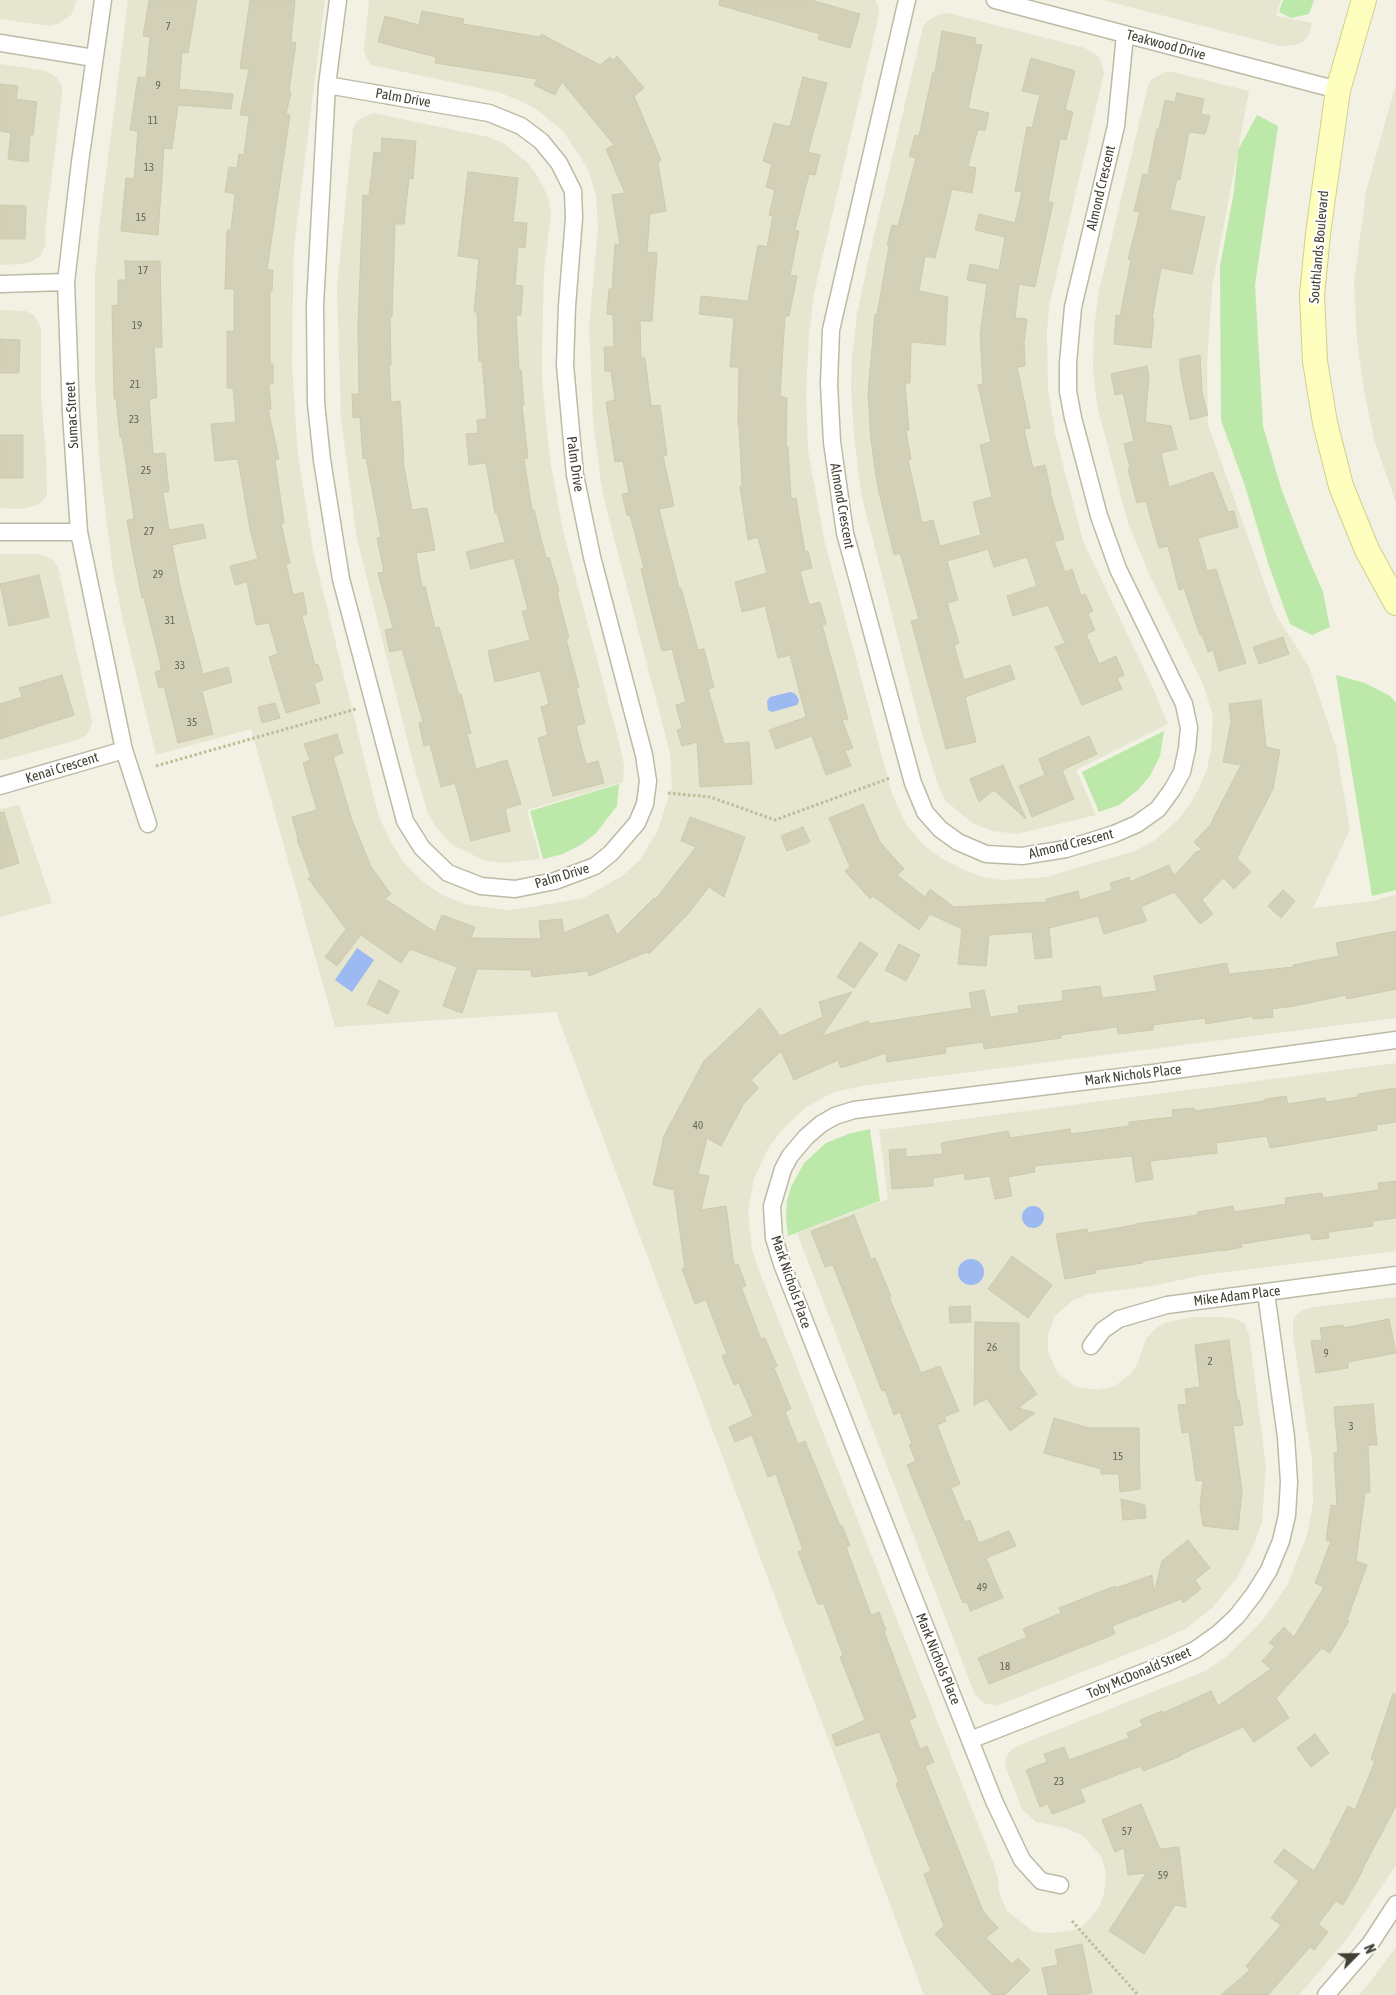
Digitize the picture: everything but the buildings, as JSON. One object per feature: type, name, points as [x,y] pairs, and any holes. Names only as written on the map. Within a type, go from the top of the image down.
[{"type":"main road","name":"Southlands Boulevard","points":[[1364,0],[1338,90],[1318,234],[1312,295],[1315,361],[1325,423],[1341,486],[1367,550],[1396,603]]},
{"type":"street","name":"Sumac Street","points":[[103,0],[66,282],[71,413],[79,532],[124,750],[148,824]]},
{"type":"street","name":"Palm Drive","points":[[327,85],[489,113],[521,126],[541,141],[559,163],[573,191],[574,218],[567,306],[565,364],[576,474],[592,557],[644,755],[648,781],[645,804],[637,823],[611,853],[595,866],[555,881],[514,888],[481,886],[448,873],[422,848],[405,821],[341,578],[322,460],[316,403],[316,305],[327,85],[338,0]]},
{"type":"street","name":"Almond Crescent","points":[[906,0],[830,330],[829,384],[832,442],[845,533],[913,782],[926,812],[940,828],[958,842],[986,854],[1022,856],[1066,848],[1114,834],[1137,824],[1158,809],[1172,790],[1182,772],[1187,749],[1189,728],[1184,704],[1118,569],[1100,516],[1072,418],[1068,391],[1068,363],[1073,307],[1116,126],[1125,34]]},
{"type":"street","name":"Teakwood Drive","points":[[995,0],[1338,90]]},
{"type":"street","points":[[0,43],[94,58]]},
{"type":"street","points":[[0,284],[66,282]]},
{"type":"street","points":[[0,532],[79,532]]},
{"type":"street","name":"Kenai Crescent","points":[[0,786],[124,750]]},
{"type":"street","name":"Mark Nichols Place","points":[[1060,1885],[1041,1881],[1022,1860],[994,1802],[785,1273],[774,1238],[772,1206],[777,1184],[790,1156],[806,1137],[821,1124],[836,1116],[854,1110],[1153,1073],[1396,1040]]},
{"type":"street","name":"Mike Adam Place","points":[[1091,1346],[1103,1330],[1119,1320],[1166,1305],[1396,1275]]},
{"type":"street","name":"Toby McDonald Street","points":[[970,1740],[1167,1663],[1195,1650],[1225,1627],[1254,1594],[1269,1570],[1281,1541],[1288,1515],[1289,1482],[1286,1437],[1266,1293]]},
{"type":"street","points":[[1326,1995],[1370,1944],[1396,1904]]},
{"type":"path","points":[[156,766],[356,709]]},
{"type":"path","points":[[668,793],[710,797],[776,820],[890,778]]},
{"type":"path","points":[[1072,1921],[1138,1995]]},
{"type":"shaded area","points":[[0,0],[76,0],[71,15],[58,24],[50,26],[0,19]]},
{"type":"shaded area","points":[[128,0],[325,0],[294,246],[293,288],[292,367],[298,455],[313,551],[379,817],[391,842],[404,863],[422,881],[442,895],[465,904],[509,910],[584,898],[622,876],[640,860],[658,830],[672,786],[670,753],[608,515],[601,482],[593,420],[589,326],[598,228],[596,196],[588,169],[563,131],[537,110],[498,92],[371,65],[364,52],[369,0],[875,0],[879,8],[878,19],[814,293],[809,334],[806,394],[808,451],[825,543],[892,794],[906,824],[923,845],[943,859],[964,870],[984,877],[1005,880],[1046,877],[1135,851],[1154,841],[1178,820],[1190,804],[1207,769],[1211,751],[1213,716],[1203,684],[1150,576],[1128,523],[1097,405],[1093,368],[1094,328],[1099,291],[1148,86],[1152,79],[1165,72],[1173,72],[1249,91],[1212,288],[1207,365],[1208,425],[1275,613],[1309,667],[1336,747],[1350,830],[1313,908],[1373,901],[1396,894],[1396,1018],[867,1085],[834,1092],[806,1107],[783,1129],[769,1147],[754,1178],[748,1212],[752,1249],[758,1268],[994,1865],[999,1892],[1007,1911],[1034,1932],[1050,1933],[1073,1930],[1081,1927],[1090,1919],[1099,1907],[1104,1893],[1105,1868],[1101,1856],[1083,1836],[1066,1828],[1036,1822],[1022,1809],[1006,1768],[1005,1760],[1008,1754],[1012,1749],[1022,1744],[1203,1672],[1226,1657],[1263,1620],[1288,1584],[1307,1535],[1313,1503],[1312,1460],[1293,1336],[1293,1322],[1296,1315],[1305,1309],[1396,1297],[1396,1865],[1347,1939],[1299,1995],[924,1995],[556,1012],[335,1027],[251,729],[156,755],[113,572],[99,458],[95,381],[95,276],[99,229]]},
{"type":"shaded area","points":[[1103,0],[1281,0],[1276,16],[1312,23],[1310,33],[1303,42],[1280,46]]},
{"type":"shaded area","points":[[948,13],[1085,48],[1098,56],[1101,62],[1104,73],[1049,306],[1047,333],[1048,388],[1055,434],[1083,541],[1153,688],[1168,724],[1076,770],[1096,815],[1017,834],[993,831],[972,823],[945,800],[938,785],[922,733],[861,493],[854,435],[851,386],[852,357],[857,314],[870,253],[923,27],[927,21],[934,17]]},
{"type":"shaded area","points":[[0,64],[46,71],[56,77],[62,86],[62,95],[46,221],[45,246],[40,256],[31,262],[0,265]]},
{"type":"shaded area","points":[[1396,84],[1396,503],[1374,439],[1364,390],[1357,341],[1354,284],[1366,191]]},
{"type":"shaded area","points":[[373,113],[488,137],[503,143],[528,163],[538,177],[549,199],[551,213],[544,271],[542,380],[550,460],[563,531],[624,766],[623,782],[527,810],[540,859],[502,863],[483,860],[451,844],[434,824],[427,811],[410,751],[357,539],[341,419],[337,288],[353,128],[358,120]]},
{"type":"shaded area","points":[[0,310],[26,311],[34,315],[41,328],[41,395],[47,495],[41,503],[19,509],[0,508]]},
{"type":"shaded area","points":[[0,554],[39,554],[52,559],[58,567],[92,722],[89,732],[84,737],[0,761]]},
{"type":"shaded area","points":[[19,805],[52,903],[0,917],[0,809]]},
{"type":"shaded area","points":[[1396,1063],[1396,1251],[1203,1275],[1152,1286],[1088,1294],[1072,1301],[1055,1316],[1048,1334],[1048,1352],[1058,1374],[1077,1387],[1098,1390],[1115,1386],[1132,1373],[1146,1339],[1155,1329],[1166,1322],[1195,1317],[1223,1317],[1236,1319],[1245,1324],[1249,1335],[1266,1466],[1262,1522],[1254,1544],[1236,1579],[1212,1608],[1185,1629],[1153,1644],[996,1706],[984,1703],[976,1696],[972,1687],[797,1233],[888,1199],[879,1130]]},
{"type":"shaded area","points":[[1396,1947],[1396,1995],[1359,1995],[1370,1982]]},
{"type":"green space","points":[[1283,0],[1314,0],[1309,14],[1291,18],[1279,12]]},
{"type":"green space","points":[[1257,115],[1278,126],[1255,285],[1263,426],[1281,488],[1323,592],[1330,627],[1312,635],[1290,624],[1269,566],[1245,486],[1221,420],[1220,266],[1234,191],[1238,150]]},
{"type":"green space","points":[[1336,675],[1365,683],[1390,696],[1396,703],[1396,890],[1372,896]]},
{"type":"green space","points":[[1164,731],[1160,756],[1150,776],[1138,790],[1119,805],[1099,812],[1082,772]]},
{"type":"green space","points":[[619,784],[617,806],[596,833],[582,844],[563,854],[543,859],[530,811]]},
{"type":"green space","points":[[870,1129],[880,1201],[788,1236],[787,1201],[791,1187],[804,1163],[826,1143],[848,1134]]},
{"type":"water","points":[[790,692],[797,696],[799,701],[797,705],[772,712],[768,710],[767,701],[770,697]]},
{"type":"water","points":[[357,948],[374,960],[352,992],[335,980]]},
{"type":"water","points":[[1029,1206],[1037,1206],[1044,1213],[1044,1221],[1037,1228],[1029,1228],[1022,1221],[1022,1213]]},
{"type":"water","points":[[971,1259],[980,1263],[984,1272],[980,1281],[971,1285],[962,1281],[958,1272],[962,1263]]}]
